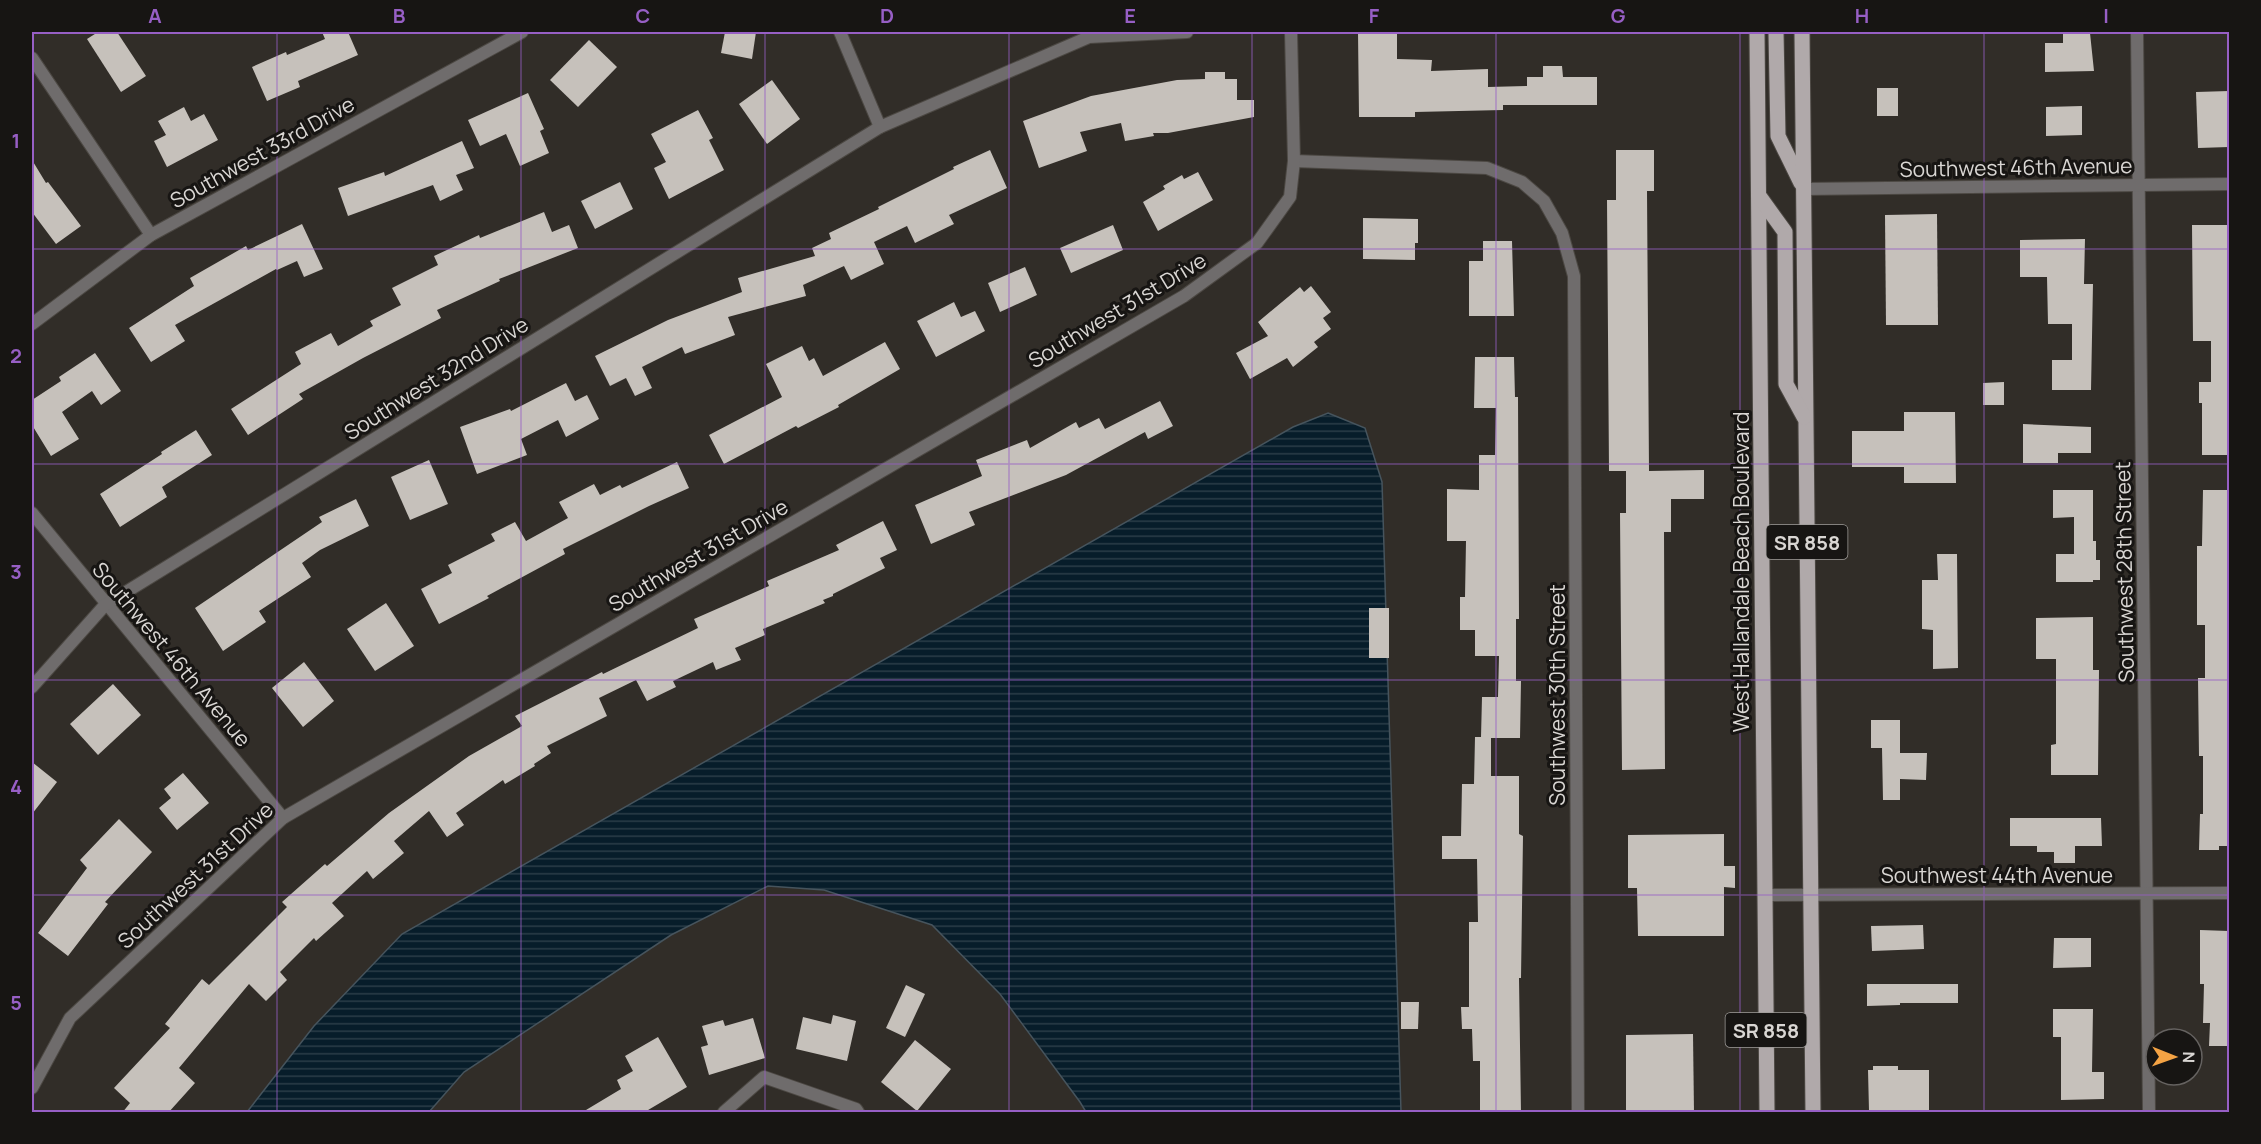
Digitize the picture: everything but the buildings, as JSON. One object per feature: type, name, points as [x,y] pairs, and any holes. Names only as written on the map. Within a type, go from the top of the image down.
[{"type":"main road","name":"West Hallandale Beach Boulevard","points":[[1757,32],[1767,1113]]},
{"type":"main road","points":[[1776,32],[1778,136],[1803,189]]},
{"type":"main road","name":"SR 858","points":[[1802,32],[1813,1113]]},
{"type":"main road","points":[[1759,196],[1785,232],[1786,384],[1806,420]]},
{"type":"street","name":"Southwest 33rd Drive","points":[[32,324],[151,235],[522,32]]},
{"type":"street","points":[[840,32],[880,127]]},
{"type":"street","name":"Southwest 32nd Drive","points":[[32,687],[105,605],[880,127],[1089,37],[1187,32]]},
{"type":"street","name":"Southwest 31st Drive","points":[[32,1088],[70,1018],[283,818],[1184,296],[1257,243],[1290,196],[1294,161],[1292,32]]},
{"type":"street","name":"Southwest 28th Street","points":[[2137,32],[2149,1113]]},
{"type":"street","points":[[32,58],[151,235]]},
{"type":"street","name":"Southwest 30th Street","points":[[1294,161],[1487,168],[1522,182],[1544,201],[1562,233],[1574,276],[1578,1113]]},
{"type":"street","name":"Southwest 46th Avenue","points":[[1803,189],[2229,184]]},
{"type":"street","name":"Southwest 46th Avenue","points":[[32,513],[105,605],[283,818]]},
{"type":"street","name":"Southwest 44th Avenue","points":[[1765,896],[2229,893]]},
{"type":"street","points":[[724,1113],[764,1077],[856,1109],[858,1113]]},
{"type":"water","points":[[1328,413],[1365,428],[1382,482],[1401,1112],[1086,1112],[1000,994],[932,925],[824,890],[768,886],[671,935],[464,1072],[429,1112],[247,1112],[314,1026],[402,934],[1293,427]]}]
